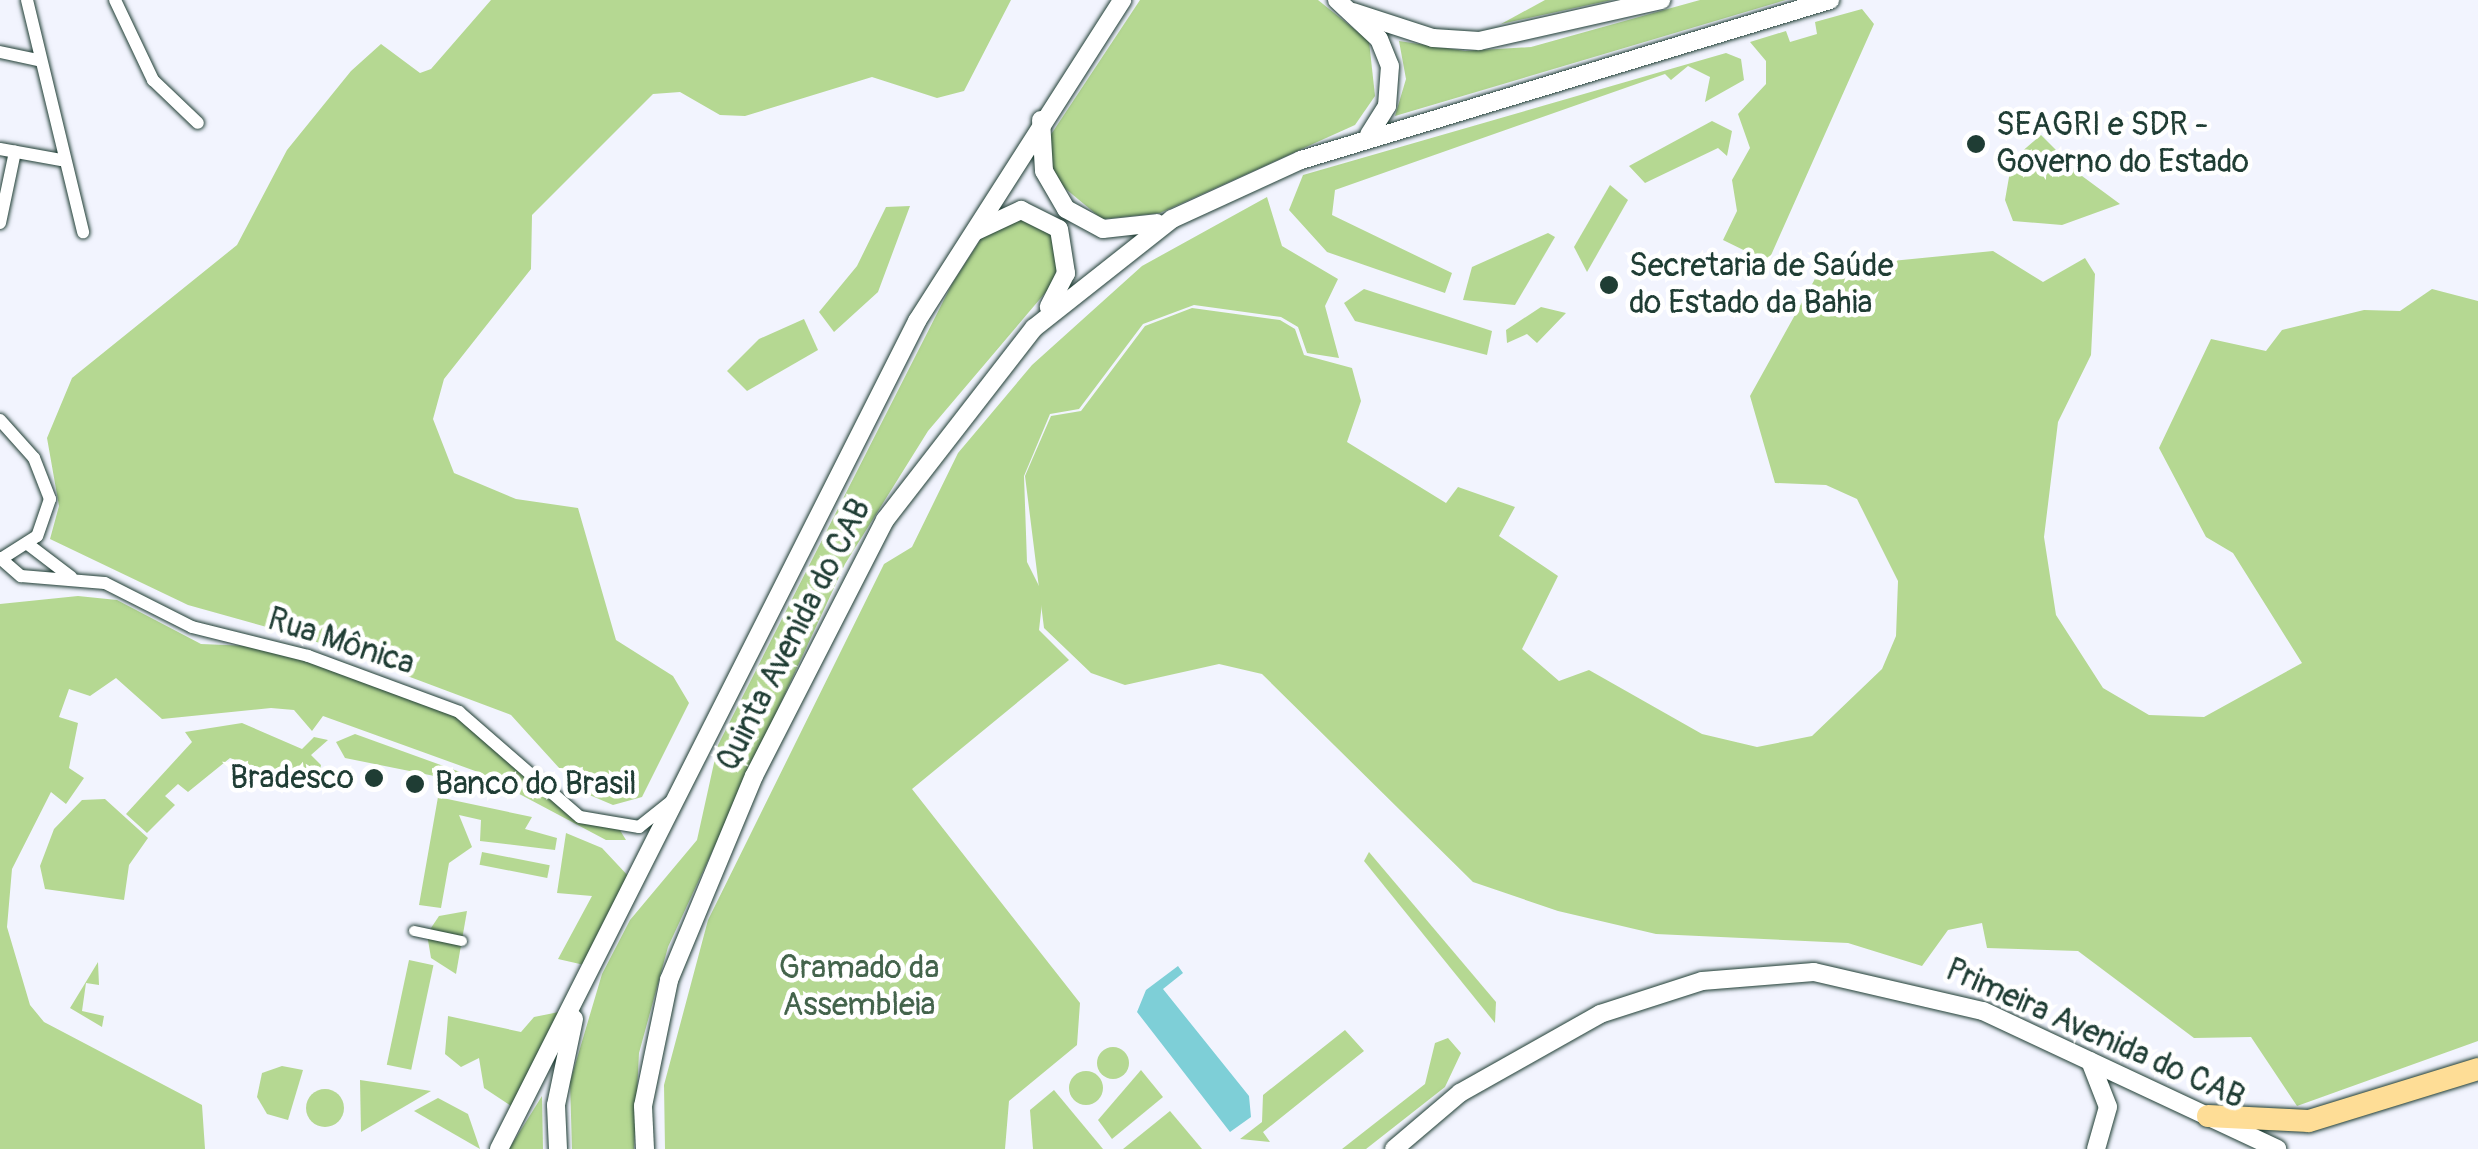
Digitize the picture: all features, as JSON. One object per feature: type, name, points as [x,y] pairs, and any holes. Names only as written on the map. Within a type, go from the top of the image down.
[{"type":"highway","points":[[2208,1116],[2309,1121],[2478,1069]]},
{"type":"main road","name":"Quinta Avenida do CAB","points":[[499,1149],[687,788],[960,246],[1041,116],[1122,0]]},
{"type":"main road","points":[[1337,0],[1353,12],[1390,66],[1387,106],[1369,134]]},
{"type":"main road","points":[[1353,12],[1433,38],[1479,41],[1661,0]]},
{"type":"main road","name":"Quinta Avenida do CAB","points":[[645,1149],[654,1029],[746,792],[885,520],[1034,328],[1172,218],[1369,134],[1830,0]]},
{"type":"main road","points":[[1041,116],[1044,171],[1066,208],[1103,229],[1172,218]]},
{"type":"main road","points":[[960,246],[1005,212],[1035,211],[1059,230],[1066,273],[1034,328]]},
{"type":"main road","name":"Primeira Avenida do CAB","points":[[1394,1149],[1460,1093],[1569,1027],[1651,995],[1755,974],[1814,972],[1927,992],[2089,1060],[2277,1149]]},
{"type":"main road","points":[[558,1149],[560,1082],[584,985]]},
{"type":"main road","points":[[2089,1060],[2108,1107],[2096,1149]]},
{"type":"street","points":[[27,0],[60,160],[82,232]]},
{"type":"street","points":[[115,0],[154,80],[198,123]]},
{"type":"street","points":[[0,52],[38,60]]},
{"type":"street","points":[[0,149],[60,160]]},
{"type":"street","points":[[0,223],[15,152]]},
{"type":"street","points":[[0,420],[47,485],[48,512],[29,545],[0,558]]},
{"type":"street","points":[[29,545],[72,577]]},
{"type":"street","name":"Rua Mônica","points":[[0,558],[21,576],[72,577],[121,588],[192,627],[308,656],[459,712],[562,806],[639,827],[687,788]]},
{"type":"street","points":[[414,931],[462,940]]},
{"type":"green space","points":[[491,0],[1011,0],[964,91],[937,98],[872,77],[745,116],[720,115],[680,92],[653,94],[532,215],[531,269],[444,379],[433,419],[454,473],[516,499],[578,508],[616,640],[673,676],[689,703],[642,797],[613,805],[580,791],[511,715],[306,638],[188,605],[50,539],[59,506],[47,438],[72,378],[237,245],[287,150],[351,71],[381,44],[420,73],[431,69]]},
{"type":"green space","points":[[1140,0],[1318,0],[1369,41],[1375,96],[1355,125],[1160,213],[1102,219],[1055,180],[1046,142]]},
{"type":"green space","points":[[1545,0],[1612,0],[1501,24]]},
{"type":"green space","points":[[1700,0],[1786,0],[1395,116],[1406,79],[1399,41],[1465,51],[1531,47]]},
{"type":"green space","points":[[1862,9],[1874,24],[1768,262],[1723,240],[1737,211],[1732,180],[1750,148],[1738,114],[1766,84],[1766,61],[1750,42],[1786,31],[1790,42],[1817,34],[1815,22]]},
{"type":"green space","points":[[1726,53],[1741,59],[1744,80],[1705,102],[1710,77],[1688,66],[1671,80],[1665,74],[1335,190],[1332,215],[1452,273],[1445,293],[1327,252],[1289,210],[1303,175]]},
{"type":"green space","points":[[1712,121],[1732,131],[1727,156],[1718,148],[1645,183],[1629,166]]},
{"type":"green space","points":[[2041,135],[2082,176],[2120,204],[2062,225],[2013,221],[2005,200],[2012,160]]},
{"type":"green space","points":[[1610,185],[1628,200],[1587,272],[1574,247]]},
{"type":"green space","name":"Gramado da Assembleia","points":[[1267,197],[1282,246],[1338,279],[1325,306],[1339,358],[1307,353],[1298,327],[1281,317],[1194,305],[1143,324],[1079,409],[1050,414],[1024,476],[1027,562],[1043,594],[1039,630],[1069,660],[912,789],[1080,1003],[1077,1045],[1009,1101],[1005,1149],[665,1149],[664,1085],[708,920],[884,564],[912,547],[958,453],[1032,365],[1142,266]]},
{"type":"green space","points":[[910,206],[878,292],[834,332],[819,312],[857,266],[886,207]]},
{"type":"green space","points":[[1017,216],[1053,235],[1060,260],[1051,286],[928,431],[845,564],[668,947],[639,1053],[634,1149],[572,1149],[570,1082],[602,974],[630,920],[697,840],[718,745],[952,284],[988,228]]},
{"type":"green space","points":[[1548,233],[1555,237],[1515,305],[1463,300],[1472,267]]},
{"type":"green space","points":[[1993,251],[2043,282],[2085,258],[2095,274],[2091,355],[2058,422],[2044,537],[2056,615],[2103,688],[2149,715],[2204,717],[2302,663],[2233,553],[2206,537],[2159,448],[2211,339],[2266,351],[2282,330],[2364,310],[2400,311],[2432,289],[2478,301],[2478,1041],[2297,1106],[2251,1037],[2194,1038],[2078,951],[1987,948],[1982,923],[1948,930],[1922,966],[1848,943],[1656,934],[1558,911],[1473,882],[1262,674],[1219,664],[1125,685],[1091,673],[1044,628],[1025,476],[1051,416],[1081,411],[1145,326],[1192,308],[1280,320],[1295,329],[1304,355],[1352,368],[1361,401],[1347,442],[1446,503],[1458,487],[1515,507],[1499,536],[1558,576],[1522,649],[1559,681],[1589,670],[1702,734],[1757,747],[1812,736],[1882,669],[1896,636],[1898,581],[1857,499],[1826,485],[1775,483],[1750,396],[1821,268]]},
{"type":"green space","points":[[1364,289],[1492,331],[1487,355],[1355,321],[1344,303]]},
{"type":"green space","points":[[1541,307],[1566,313],[1537,343],[1527,334],[1507,343],[1506,330]]},
{"type":"green space","points":[[804,319],[818,350],[747,391],[727,371],[759,339]]},
{"type":"green space","points":[[78,596],[117,600],[201,644],[276,647],[459,712],[562,807],[618,827],[626,840],[606,840],[478,772],[323,716],[312,731],[294,710],[271,708],[162,719],[116,678],[90,696],[69,689],[59,717],[78,723],[69,768],[84,778],[66,804],[51,792],[12,869],[7,927],[30,1005],[44,1022],[202,1105],[205,1149],[0,1149],[0,604]]},
{"type":"green space","points":[[242,723],[302,749],[314,737],[328,740],[311,755],[321,765],[316,791],[230,758],[188,792],[178,784],[165,796],[175,805],[147,833],[126,814],[192,742],[185,732]]},
{"type":"green space","points":[[355,734],[474,777],[489,787],[345,758],[336,742]]},
{"type":"green space","points":[[438,797],[532,817],[525,829],[557,838],[555,850],[480,841],[481,820],[459,815],[472,847],[449,863],[441,908],[419,905]]},
{"type":"green space","points":[[105,799],[148,838],[129,865],[124,900],[45,889],[40,866],[54,829],[82,800]]},
{"type":"green space","points":[[566,833],[602,848],[631,879],[593,967],[558,959],[592,896],[557,893]]},
{"type":"green space","points":[[482,852],[550,865],[547,878],[480,865]]},
{"type":"green space","points":[[1369,852],[1496,1002],[1495,1023],[1364,861]]},
{"type":"green space","points":[[467,911],[456,974],[431,958],[427,934],[439,916]]},
{"type":"green space","points":[[409,960],[433,965],[411,1070],[387,1065]]},
{"type":"green space","points":[[98,962],[99,985],[86,983],[82,1011],[104,1016],[102,1027],[70,1008]]},
{"type":"green space","points":[[564,1011],[520,1112],[484,1088],[479,1058],[461,1067],[445,1054],[448,1016],[521,1032],[534,1017]]},
{"type":"green space","points":[[1345,1030],[1364,1051],[1263,1132],[1270,1142],[1240,1139],[1262,1122],[1263,1095]]},
{"type":"green space","points":[[1448,1038],[1461,1053],[1445,1087],[1366,1149],[1342,1149],[1425,1084],[1435,1043]]},
{"type":"green space","points":[[1113,1047],[1125,1051],[1129,1063],[1125,1075],[1113,1079],[1101,1075],[1097,1063],[1101,1051]]},
{"type":"green space","points":[[282,1066],[303,1070],[288,1120],[267,1114],[257,1097],[262,1073]]},
{"type":"green space","points":[[1141,1070],[1163,1097],[1112,1139],[1098,1120]]},
{"type":"green space","points":[[1086,1071],[1098,1076],[1103,1088],[1098,1100],[1086,1105],[1074,1100],[1069,1088],[1074,1076]]},
{"type":"green space","points":[[360,1080],[387,1084],[431,1091],[361,1132]]},
{"type":"green space","points":[[325,1089],[338,1095],[344,1108],[338,1121],[325,1127],[312,1121],[306,1108],[312,1095]]},
{"type":"green space","points":[[1054,1090],[1103,1149],[1033,1149],[1030,1110]]},
{"type":"green space","points":[[542,1096],[543,1149],[509,1149]]},
{"type":"green space","points":[[438,1098],[468,1114],[480,1149],[414,1111]]},
{"type":"green space","points":[[1170,1111],[1202,1149],[1123,1149]]},
{"type":"water","points":[[1178,966],[1183,973],[1163,989],[1249,1096],[1251,1117],[1230,1132],[1137,1012],[1146,990]]},
{"type":"place","name":"SEAGRI e SDR - Governo do Estado","points":[[1976,144]]},
{"type":"place","name":"Secretaria de Saúde do Estado da Bahia","points":[[1609,285]]},
{"type":"place","name":"Bradesco","points":[[374,778]]},
{"type":"place","name":"Banco do Brasil","points":[[415,784]]}]
